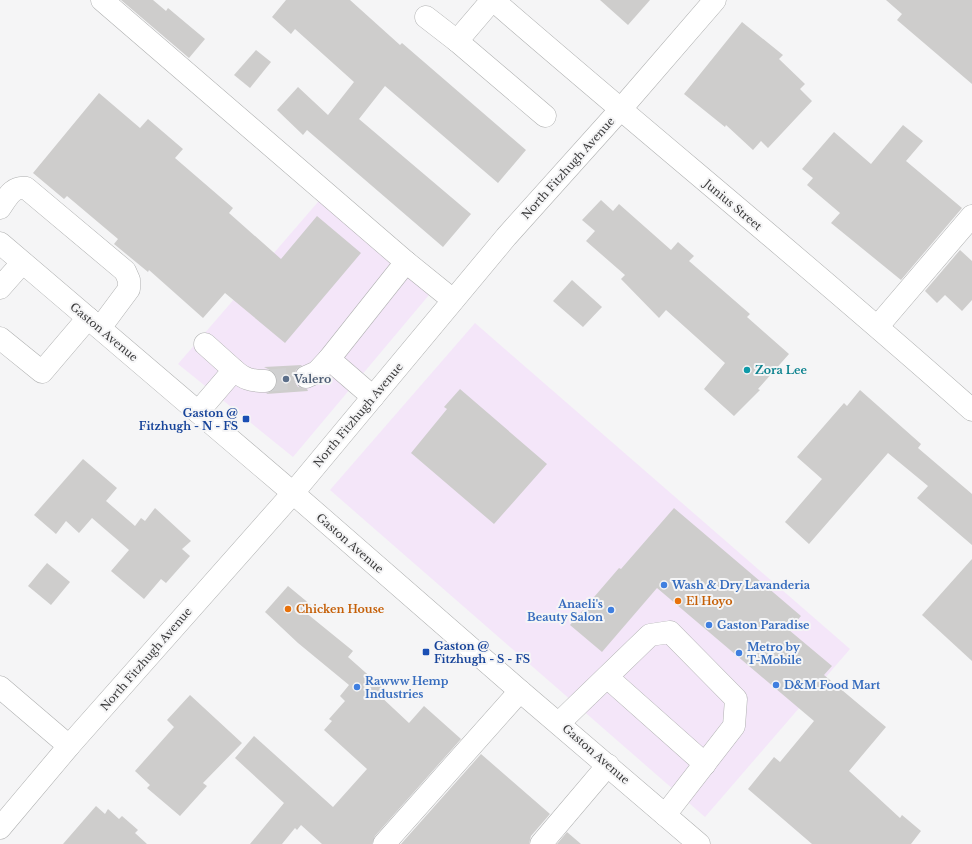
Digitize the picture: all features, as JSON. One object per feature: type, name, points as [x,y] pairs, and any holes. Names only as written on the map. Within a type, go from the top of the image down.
[{"type":"street","points":[[102,0],[406,262],[453,300]]},
{"type":"street","points":[[457,41],[492,0]]},
{"type":"street","name":"Junius Street","points":[[492,0],[620,110],[878,326],[972,410]]},
{"type":"street","name":"North Fitzhugh Avenue","points":[[0,828],[69,746],[293,493],[511,231],[620,110],[715,0]]},
{"type":"street","points":[[426,17],[457,41],[545,116]]},
{"type":"street","points":[[0,208],[12,191],[20,187],[26,188],[125,271],[129,280],[129,289],[42,372],[0,338]]},
{"type":"street","points":[[878,326],[972,216]]},
{"type":"street","name":"Gaston Avenue","points":[[0,243],[293,493],[520,691],[699,844]]},
{"type":"street","points":[[306,377],[317,372],[329,359],[406,262]]},
{"type":"street","points":[[0,288],[22,263]]},
{"type":"street","points":[[205,344],[243,378],[253,381],[265,380]]},
{"type":"street","points":[[329,359],[373,397]]},
{"type":"street","points":[[198,412],[234,370]]},
{"type":"street","points":[[559,723],[650,635],[670,632],[736,698],[734,726],[665,815]]},
{"type":"street","points":[[607,677],[705,764]]},
{"type":"street","points":[[0,687],[69,746]]},
{"type":"street","points":[[384,844],[520,691]]},
{"type":"street","points":[[541,844],[608,765]]},
{"type":"shaded area","points":[[324,195],[434,289],[293,457],[178,364]]},
{"type":"shaded area","points":[[475,323],[850,649],[705,817],[330,490]]},
{"type":"building","points":[[121,0],[153,0],[166,11],[168,8],[205,39],[189,58]]},
{"type":"building","points":[[286,0],[350,0],[400,45],[402,43],[526,150],[498,183],[385,86],[359,119],[471,214],[443,247],[307,130],[303,135],[277,110],[298,87],[328,115],[354,82],[295,29],[291,34],[272,17]]},
{"type":"building","points":[[600,0],[650,0],[628,25]]},
{"type":"building","points":[[886,0],[972,0],[972,84],[897,20],[902,14]]},
{"type":"building","points":[[742,22],[783,55],[779,59],[805,84],[800,89],[812,101],[768,148],[761,141],[753,150],[726,125],[725,127],[684,94]]},
{"type":"building","points":[[256,50],[271,62],[250,88],[234,75]]},
{"type":"building","points":[[99,93],[140,128],[148,119],[183,149],[175,158],[233,208],[229,213],[281,259],[317,216],[361,253],[285,343],[225,293],[203,318],[149,270],[148,272],[114,244],[118,239],[67,196],[64,199],[33,173]]},
{"type":"building","points":[[903,125],[923,141],[906,161],[962,208],[901,280],[831,223],[840,213],[807,185],[813,178],[802,169],[834,132],[871,164]]},
{"type":"building","points":[[601,200],[613,211],[619,204],[671,250],[678,242],[694,256],[689,261],[750,314],[747,317],[789,354],[758,389],[760,390],[734,416],[704,389],[725,363],[666,310],[659,318],[621,279],[625,275],[586,241],[595,231],[582,220]]},
{"type":"building","points":[[960,250],[972,261],[972,300],[962,311],[945,295],[937,303],[925,291]]},
{"type":"building","points":[[572,280],[602,307],[583,327],[553,301]]},
{"type":"building","points":[[302,365],[296,370],[294,376],[295,382],[298,387],[307,389],[308,391],[266,394],[275,388],[277,381],[276,375],[264,367]]},
{"type":"building","points":[[460,389],[547,464],[494,524],[411,453],[447,409],[444,407]]},
{"type":"building","points":[[860,390],[921,444],[918,448],[972,494],[972,545],[917,498],[928,486],[888,453],[809,544],[785,522],[822,479],[797,457],[844,403],[847,406]]},
{"type":"building","points":[[83,459],[117,488],[106,501],[135,526],[141,518],[145,521],[155,508],[191,541],[182,549],[190,556],[166,583],[161,579],[144,599],[111,571],[129,550],[92,518],[79,533],[66,521],[56,534],[34,515]]},
{"type":"building","points":[[674,508],[801,616],[789,630],[832,666],[824,675],[886,727],[849,771],[900,818],[902,815],[921,831],[911,844],[812,844],[748,789],[774,757],[780,762],[814,721],[657,588],[602,652],[570,625],[619,568],[621,569]]},
{"type":"building","points":[[972,559],[972,661],[922,615]]},
{"type":"building","points":[[47,563],[70,582],[51,605],[28,586]]},
{"type":"building","points":[[288,586],[311,605],[305,612],[353,651],[348,657],[383,688],[378,694],[409,723],[424,706],[461,739],[375,836],[372,844],[322,844],[301,825],[297,830],[295,828],[282,844],[250,844],[284,803],[235,758],[254,736],[333,807],[367,769],[324,730],[332,721],[329,719],[345,701],[340,696],[349,685],[298,643],[265,612]]},
{"type":"building","points":[[190,695],[242,743],[203,783],[207,786],[180,816],[147,788],[150,785],[135,771],[174,727],[167,720]]},
{"type":"building","points":[[481,754],[550,814],[531,836],[529,844],[401,844]]},
{"type":"building","points":[[96,806],[105,814],[108,809],[119,819],[122,816],[138,830],[135,833],[147,844],[63,844]]},
{"type":"building","points":[[567,832],[581,844],[557,844]]},
{"type":"tunnel","points":[[265,381],[306,377]]},
{"type":"place","name":"Zora Lee","points":[[747,370]]},
{"type":"place","name":"Valero","points":[[286,379]]},
{"type":"place","name":"Gaston @ Fitzhugh - N - FS","points":[[246,419]]},
{"type":"place","name":"Wash & Dry Lavanderia","points":[[664,585]]},
{"type":"place","name":"El Hoyo","points":[[678,601]]},
{"type":"place","name":"Chicken House","points":[[288,609]]},
{"type":"place","name":"Anaeli's Beauty Salon","points":[[611,610]]},
{"type":"place","name":"Gaston Paradise","points":[[709,625]]},
{"type":"place","name":"Gaston @ Fitzhugh - S - FS","points":[[426,652]]},
{"type":"place","name":"Metro by T-Mobile","points":[[739,653]]},
{"type":"place","name":"D&M Food Mart","points":[[776,685]]},
{"type":"place","name":"Rawww Hemp Industries","points":[[357,687]]}]
